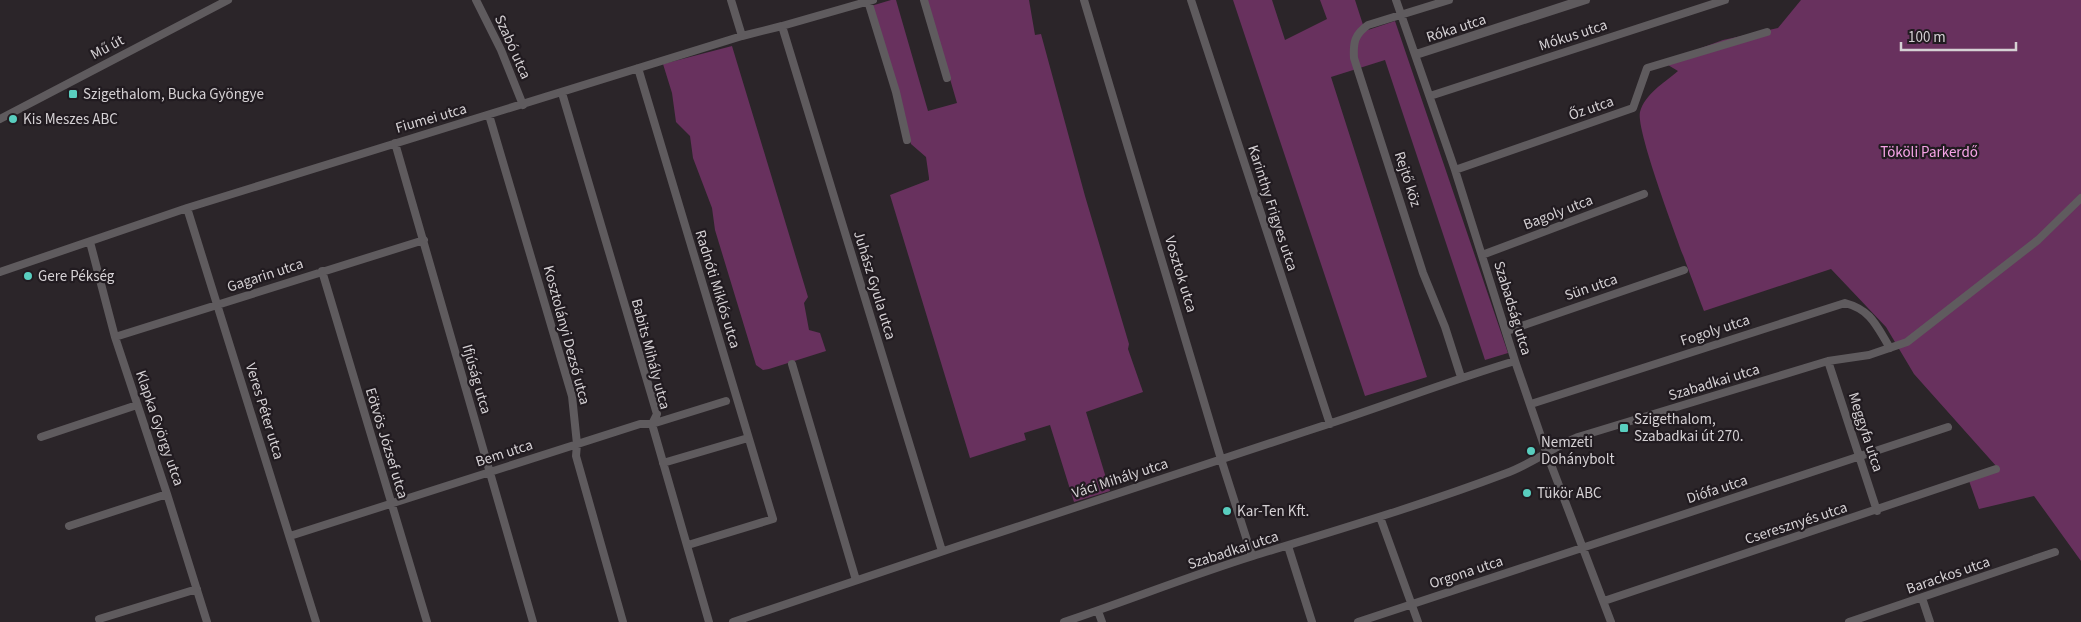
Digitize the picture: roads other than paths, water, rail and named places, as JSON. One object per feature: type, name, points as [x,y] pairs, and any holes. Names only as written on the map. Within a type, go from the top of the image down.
[{"type":"street","name":"Mű út","points":[[0,119],[228,0]]},
{"type":"street","name":"Szabó utca","points":[[476,0],[501,50],[523,105]]},
{"type":"street","points":[[731,0],[742,36]]},
{"type":"street","points":[[924,0],[947,78]]},
{"type":"street","name":"Vosztok utca","points":[[1084,0],[1252,556]]},
{"type":"street","name":"Karinthy Frigyes utca","points":[[1191,0],[1330,424]]},
{"type":"street","name":"Szabadság utca","points":[[1396,0],[1455,170],[1515,361],[1547,454],[1611,622]]},
{"type":"street","points":[[1400,16],[1449,0]]},
{"type":"street","name":"Róka utca","points":[[1416,55],[1582,0]]},
{"type":"street","name":"Róka utca","points":[[1416,55],[1586,0]]},
{"type":"street","name":"Mókus utca","points":[[1430,96],[1725,0]]},
{"type":"street","name":"Fiumei utca","points":[[0,272],[187,208],[395,143],[742,36],[870,1]]},
{"type":"street","points":[[870,1],[896,92],[907,140]]},
{"type":"street","name":"Rejtő köz","points":[[1400,16],[1368,25],[1359,31],[1353,43],[1354,58],[1423,273],[1445,327],[1461,377]]},
{"type":"street","name":"Juhász Gyula utca","points":[[782,26],[942,551]]},
{"type":"street","name":"Őz utca","points":[[1455,170],[1633,108],[1647,68],[1767,32]]},
{"type":"street","name":"Radnóti Miklós utca","points":[[638,68],[773,519],[688,545]]},
{"type":"street","name":"Babits Mihály utca","points":[[562,93],[657,414],[652,424],[709,622]]},
{"type":"street","name":"Kosztolányi Dezső utca","points":[[489,115],[572,396],[577,444],[576,456],[623,622]]},
{"type":"street","name":"Ifjúság utca","points":[[395,143],[533,622]]},
{"type":"street","name":"Bagoly utca","points":[[1482,255],[1644,194]]},
{"type":"street","name":"Szabadkai utca","points":[[1064,622],[1252,556],[1380,517],[1507,474],[1547,454],[1558,445],[1578,437],[1828,361],[1869,355],[1906,342],[2038,240],[2081,198]]},
{"type":"street","name":"Veres Péter utca","points":[[187,208],[316,622]]},
{"type":"street","name":"Gagarin utca","points":[[115,338],[424,240]]},
{"type":"street","name":"Klapka György utca","points":[[90,242],[115,338],[207,622]]},
{"type":"street","name":"Sün utca","points":[[1506,331],[1684,270]]},
{"type":"street","name":"Eötvös József utca","points":[[322,272],[427,622]]},
{"type":"street","name":"Fogoly utca","points":[[1531,404],[1844,303],[1858,306],[1870,315],[1890,348]]},
{"type":"street","name":"Váci Mihály utca","points":[[733,622],[942,551],[1330,424],[1461,377],[1515,361]]},
{"type":"street","name":"Meggyfa utca","points":[[1828,361],[1877,511]]},
{"type":"street","points":[[792,364],[856,580]]},
{"type":"street","name":"Bem utca","points":[[290,536],[640,424],[652,424],[726,401]]},
{"type":"street","points":[[41,437],[136,405]]},
{"type":"street","name":"Diófa utca","points":[[1582,548],[1948,427]]},
{"type":"street","points":[[663,463],[748,438]]},
{"type":"street","name":"Cseresznyés utca","points":[[1604,601],[1877,511],[1996,469]]},
{"type":"street","points":[[69,526],[167,494]]},
{"type":"street","points":[[1380,517],[1418,622]]},
{"type":"street","points":[[1288,546],[1312,622]]},
{"type":"street","name":"Orgona utca","points":[[1358,622],[1582,548]]},
{"type":"street","name":"Barackos utca","points":[[1849,622],[2056,552]]},
{"type":"street","points":[[99,620],[197,589]]},
{"type":"street","points":[[1922,598],[1930,622]]},
{"type":"street","points":[[1098,611],[1102,622]]},
{"type":"place","name":"Szigethalom, Bucka Gyöngye","points":[[73,94]]},
{"type":"place","name":"Kis Meszes ABC","points":[[13,119]]},
{"type":"place","name":"Gere Pékség","points":[[28,276]]},
{"type":"place","name":"Szigethalom, Szabadkai út 270.","points":[[1624,428]]},
{"type":"place","name":"Nemzeti Dohánybolt","points":[[1531,451]]},
{"type":"place","name":"Tükör ABC","points":[[1527,493]]},
{"type":"place","name":"Kar-Ten Kft.","points":[[1227,511]]},
{"type":"park label","name":"Tököli Parkerdő","points":[[1929,152]]}]
